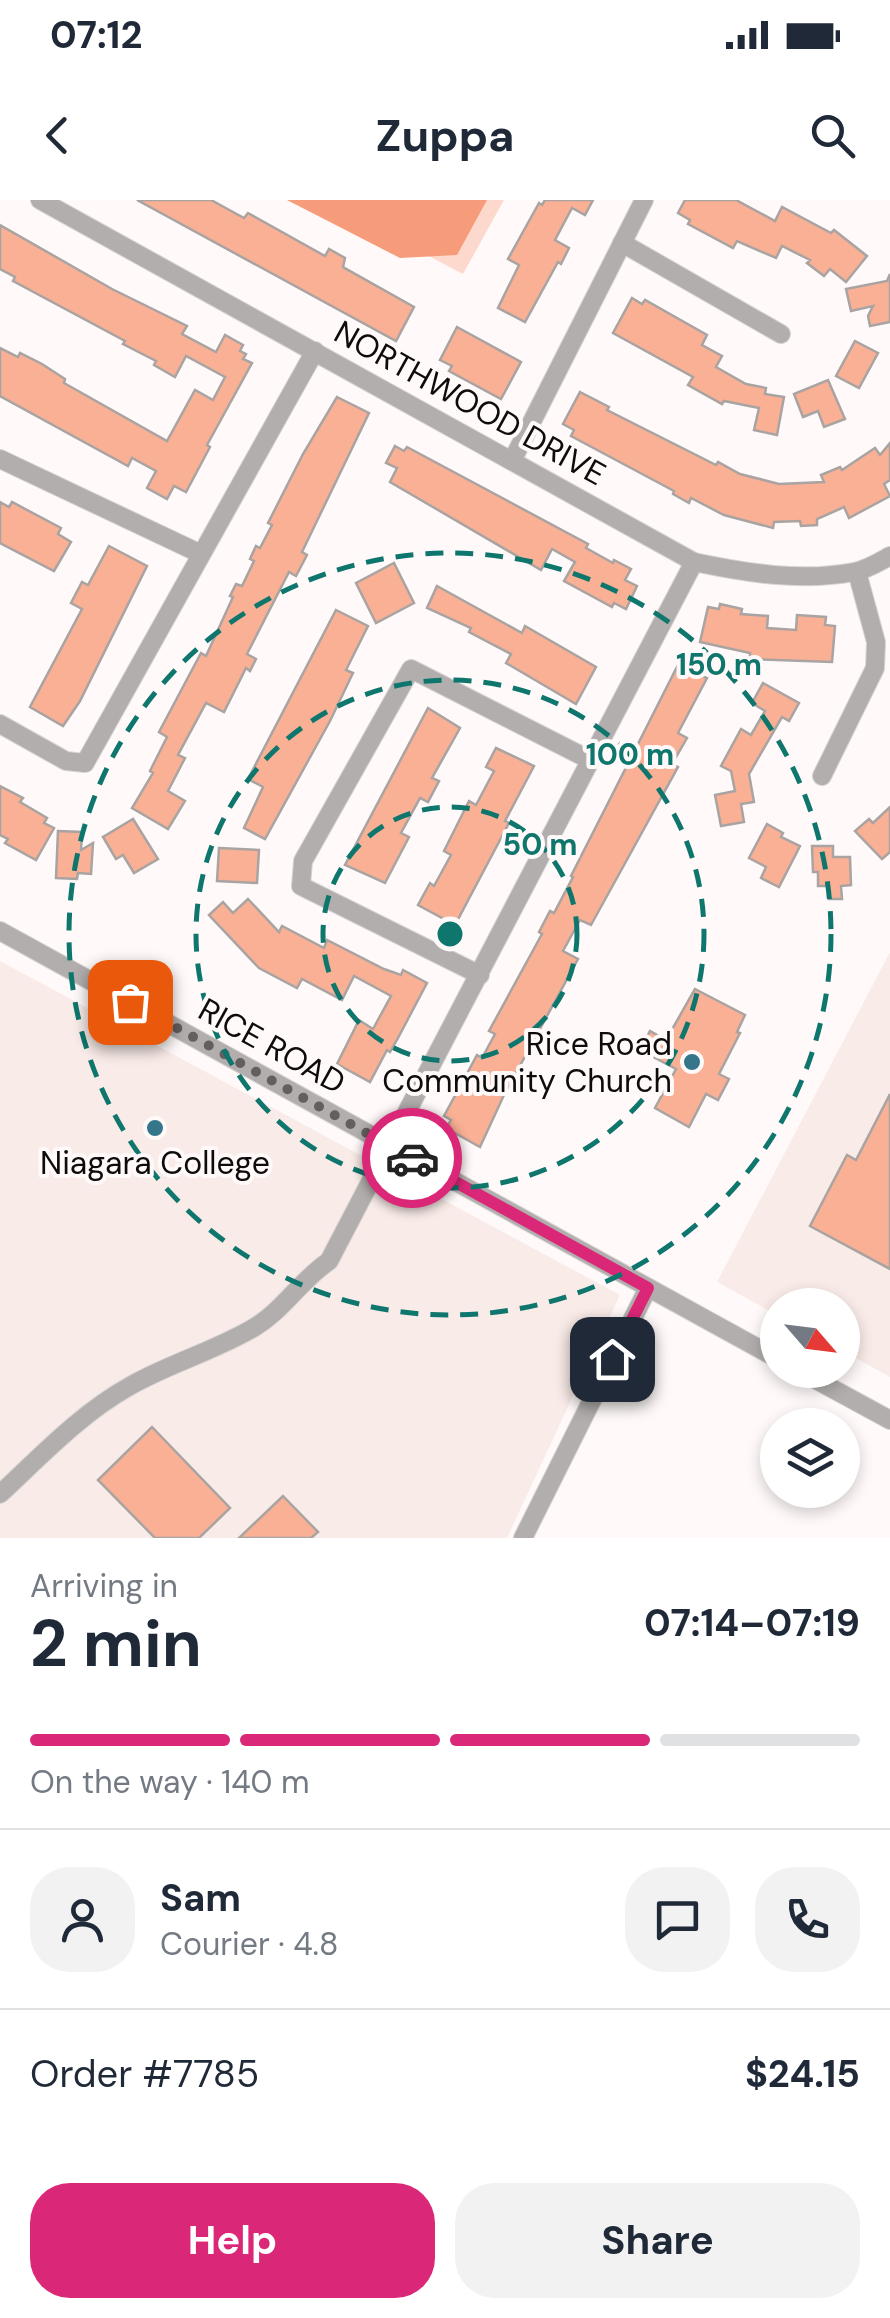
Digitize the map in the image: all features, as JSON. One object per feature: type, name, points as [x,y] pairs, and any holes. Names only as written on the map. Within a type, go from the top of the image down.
[{"type":"street","points":[[512,461],[644,200]]},
{"type":"street","name":"NORTHWOOD DRIVE","points":[[44,201],[694,562],[744,572],[808,576],[857,572],[890,556]]},
{"type":"street","points":[[622,243],[780,334]]},
{"type":"street","points":[[0,724],[66,761],[85,763],[315,351]]},
{"type":"street","points":[[0,459],[201,554]]},
{"type":"street","points":[[0,1494],[106,1400],[158,1371],[244,1333],[283,1306],[314,1271],[329,1261],[694,562]]},
{"type":"street","points":[[822,776],[875,668],[876,642],[857,572]]},
{"type":"street","points":[[480,975],[301,886],[303,862],[411,669],[590,760]]},
{"type":"street","name":"RICE ROAD","points":[[0,931],[760,1349]]},
{"type":"street","points":[[523,1538],[648,1288]]},
{"type":"street","points":[[831,1388],[890,1420]]},
{"type":"shaded area","points":[[287,200],[487,200],[457,255],[400,258]]},
{"type":"shaded area","points":[[322,200],[504,200],[463,274]]},
{"type":"shaded area","points":[[890,952],[890,1377],[860,1360],[860,1288],[760,1288],[760,1306],[717,1282]]},
{"type":"shaded area","name":"Niagara College","points":[[0,961],[620,1295],[507,1538],[0,1538]]},
{"type":"building","points":[[137,200],[211,200],[244,218],[248,213],[325,256],[329,249],[345,258],[343,267],[414,307],[396,341]]},
{"type":"building","points":[[545,200],[593,200],[585,215],[572,208],[555,240],[569,248],[525,322],[498,308],[519,265],[508,259],[539,203],[542,205]]},
{"type":"building","points":[[685,200],[736,200],[775,221],[782,207],[831,233],[834,230],[867,256],[846,282],[830,269],[824,276],[807,263],[810,260],[782,246],[776,258],[737,241],[733,248],[688,224],[690,220],[678,213]]},
{"type":"building","points":[[0,225],[112,289],[187,326],[182,334],[216,352],[225,335],[243,345],[243,359],[252,363],[186,492],[174,486],[167,499],[147,488],[156,471],[132,458],[128,466],[0,396],[0,348],[42,364],[65,379],[64,383],[167,441],[195,390],[213,400],[225,377],[186,356],[175,377],[154,365],[156,361],[123,344],[125,341],[13,281],[15,277],[0,269]]},
{"type":"building","points":[[890,274],[890,322],[870,326],[868,316],[873,306],[851,311],[846,289],[887,281]]},
{"type":"building","points":[[632,298],[642,304],[645,300],[707,335],[702,345],[722,356],[716,367],[746,384],[766,388],[765,394],[784,397],[777,435],[754,430],[759,408],[724,401],[722,404],[688,385],[693,377],[613,333]]},
{"type":"building","points":[[457,327],[521,362],[501,399],[449,371],[452,366],[440,360]]},
{"type":"building","points":[[855,341],[878,353],[859,388],[836,376]]},
{"type":"building","points":[[828,380],[845,419],[824,427],[818,411],[803,417],[794,394]]},
{"type":"building","points":[[580,392],[609,407],[607,410],[716,465],[718,462],[740,474],[779,484],[824,482],[821,475],[840,467],[842,470],[875,448],[880,455],[890,443],[890,480],[884,484],[890,496],[849,518],[844,507],[817,519],[817,525],[774,522],[773,528],[724,515],[691,498],[689,503],[674,491],[571,436],[574,430],[563,424]]},
{"type":"building","points":[[337,397],[369,413],[302,552],[307,555],[296,576],[289,572],[247,654],[256,659],[250,671],[246,668],[224,712],[206,703],[178,755],[185,758],[168,791],[185,801],[168,829],[132,808],[153,773],[150,771],[167,737],[159,732],[201,653],[206,656],[236,584],[242,586],[254,561],[250,559],[256,546],[260,548],[272,525],[268,523],[303,454]]},
{"type":"building","points":[[395,446],[404,451],[407,447],[588,544],[586,548],[613,563],[614,560],[631,569],[625,580],[637,586],[626,609],[614,603],[612,607],[564,581],[575,562],[552,549],[541,570],[390,482],[397,468],[386,463]]},
{"type":"building","points":[[0,502],[9,507],[12,502],[61,528],[58,534],[71,542],[54,571],[0,543]]},
{"type":"building","points":[[109,546],[147,566],[80,701],[63,726],[30,707],[82,609],[71,603],[82,582],[88,585]]},
{"type":"building","points":[[394,563],[414,603],[376,623],[356,583]]},
{"type":"building","points":[[437,586],[522,633],[525,626],[596,667],[576,704],[506,663],[511,654],[469,632],[471,628],[427,608]]},
{"type":"building","points":[[720,604],[742,609],[741,614],[768,616],[767,628],[796,630],[797,615],[826,617],[825,625],[835,626],[832,662],[750,659],[750,653],[700,642],[708,607],[719,609]]},
{"type":"building","points":[[336,610],[368,626],[346,670],[353,673],[330,721],[265,839],[244,828],[263,787],[248,779]]},
{"type":"building","points":[[678,665],[707,678],[678,733],[687,738],[672,764],[678,767],[591,925],[580,920],[563,951],[578,959],[480,1147],[446,1128],[451,1120],[444,1116],[477,1055],[482,1058],[495,1034],[489,1031],[542,934],[539,932],[550,911],[554,913],[573,877]]},
{"type":"building","points":[[763,683],[799,703],[789,721],[782,717],[749,774],[754,802],[741,804],[744,822],[721,826],[715,795],[735,791],[731,771],[721,766],[741,729],[751,735],[765,711],[752,703]]},
{"type":"building","points":[[428,708],[460,728],[432,778],[439,781],[428,802],[420,798],[401,833],[409,837],[385,883],[345,865]]},
{"type":"building","points":[[496,748],[534,766],[455,925],[418,905],[451,855],[444,851],[469,801],[476,805],[494,771],[486,767]]},
{"type":"building","points":[[0,786],[23,798],[20,802],[47,818],[44,823],[54,828],[36,860],[5,843],[8,839],[0,835]]},
{"type":"building","points":[[890,807],[890,852],[882,859],[855,831],[869,819],[873,823]]},
{"type":"building","points":[[133,819],[158,859],[134,873],[123,855],[116,859],[103,837]]},
{"type":"building","points":[[767,824],[783,833],[781,837],[800,846],[779,887],[761,878],[766,867],[749,858]]},
{"type":"building","points":[[58,831],[82,832],[81,850],[93,843],[91,874],[78,873],[77,879],[56,878]]},
{"type":"building","points":[[812,846],[833,846],[833,857],[850,857],[851,885],[841,886],[842,899],[829,899],[828,886],[818,886]]},
{"type":"building","points":[[219,848],[259,850],[257,883],[217,881]]},
{"type":"building","points":[[248,899],[279,932],[282,926],[324,948],[327,940],[384,969],[401,975],[403,970],[427,983],[370,1082],[337,1064],[359,1020],[373,1029],[391,996],[354,976],[342,1000],[302,979],[297,988],[259,968],[209,915],[223,902],[233,913]]},
{"type":"building","name":"Rice Road Community Church","points":[[695,989],[745,1015],[719,1074],[729,1079],[718,1100],[706,1094],[689,1127],[655,1108],[676,1069],[640,1050],[650,1031],[666,1040]]},
{"type":"building","points":[[890,1094],[890,1269],[810,1226],[847,1155],[856,1160]]},
{"type":"building","points":[[152,1427],[230,1508],[199,1538],[155,1538],[98,1480]]},
{"type":"building","points":[[283,1496],[318,1532],[311,1538],[239,1538]]},
{"type":"way so far","points":[[130,1002],[412,1158]]},
{"type":"place","name":"Rice Road Community Church","points":[[692,1062]]},
{"type":"place","name":"Niagara College","points":[[155,1128]]},
{"type":"route","points":[[412,1158],[648,1288],[612,1359]]}]
